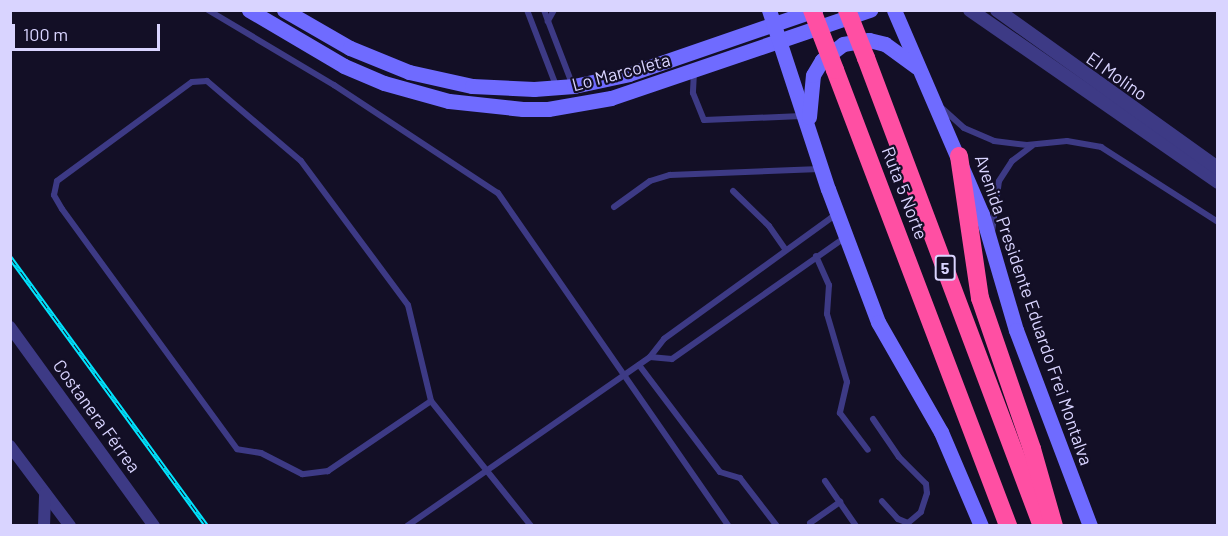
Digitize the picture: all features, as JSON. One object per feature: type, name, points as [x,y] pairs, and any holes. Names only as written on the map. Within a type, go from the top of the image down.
[{"type":"highway","name":"Ruta 5 Norte","points":[[814,10],[1008,525]]},
{"type":"highway","name":"Ruta 5 Norte","points":[[847,10],[1042,525]]},
{"type":"highway","points":[[959,156],[980,298],[1054,525]]},
{"type":"main road","name":"Lo Marcoleta","points":[[249,10],[307,45],[384,83],[449,100],[498,107],[579,105],[694,71],[870,10]]},
{"type":"main road","name":"Lo Marcoleta","points":[[290,14],[369,57],[429,77],[492,88],[557,88],[629,74],[772,17],[814,10]]},
{"type":"main road","name":"Avenida Presidente Eduardo Frei Montalva","points":[[894,10],[959,156],[992,240],[1016,330],[1090,525]]},
{"type":"main road","points":[[284,32],[290,14]]},
{"type":"main road","points":[[772,17],[821,169],[884,335],[941,432],[981,525]]},
{"type":"main road","points":[[307,45],[320,31]]},
{"type":"main road","points":[[810,135],[811,84],[822,60],[836,48],[852,42],[877,42],[893,48],[921,71]]},
{"type":"street","name":"El Molino","points":[[970,10],[1218,182]]},
{"type":"street","name":"El Molino","points":[[997,10],[1218,168]]},
{"type":"street","name":"Costanera Férrea","points":[[10,327],[154,525]]},
{"type":"street","points":[[10,446],[70,525]]},
{"type":"street","points":[[44,525],[45,493]]},
{"type":"lane","points":[[208,10],[334,85],[498,193],[729,525]]},
{"type":"lane","points":[[527,10],[557,88]]},
{"type":"lane","points":[[544,10],[574,86]]},
{"type":"lane","points":[[548,21],[555,10]]},
{"type":"lane","points":[[694,71],[693,93],[704,120],[804,115]]},
{"type":"lane","points":[[431,401],[328,471],[302,474],[261,453],[237,449],[62,209],[54,195],[57,181],[192,82],[207,81],[301,161],[408,305],[431,401],[489,469],[531,525]]},
{"type":"lane","points":[[933,97],[955,121],[984,138],[1016,145],[1077,141],[1112,152],[1218,222]]},
{"type":"lane","points":[[992,240],[995,200],[1003,174],[1017,155],[1038,144]]},
{"type":"lane","points":[[614,207],[650,181],[670,175],[821,169]]},
{"type":"lane","points":[[733,190],[770,226],[786,250]]},
{"type":"lane","points":[[407,525],[624,376],[650,357],[664,339],[786,250],[838,216]]},
{"type":"lane","points":[[650,357],[672,359],[846,237]]},
{"type":"lane","points":[[816,256],[829,285],[827,314],[848,382],[840,413],[868,450]]},
{"type":"lane","points":[[639,365],[720,472],[740,478],[777,525]]},
{"type":"lane","points":[[873,419],[899,457],[926,484],[927,493],[921,512],[908,523],[898,519],[882,501]]},
{"type":"lane","points":[[825,481],[854,525]]},
{"type":"lane","points":[[810,523],[840,502]]},
{"type":"railway","points":[[10,257],[207,526]]}]
